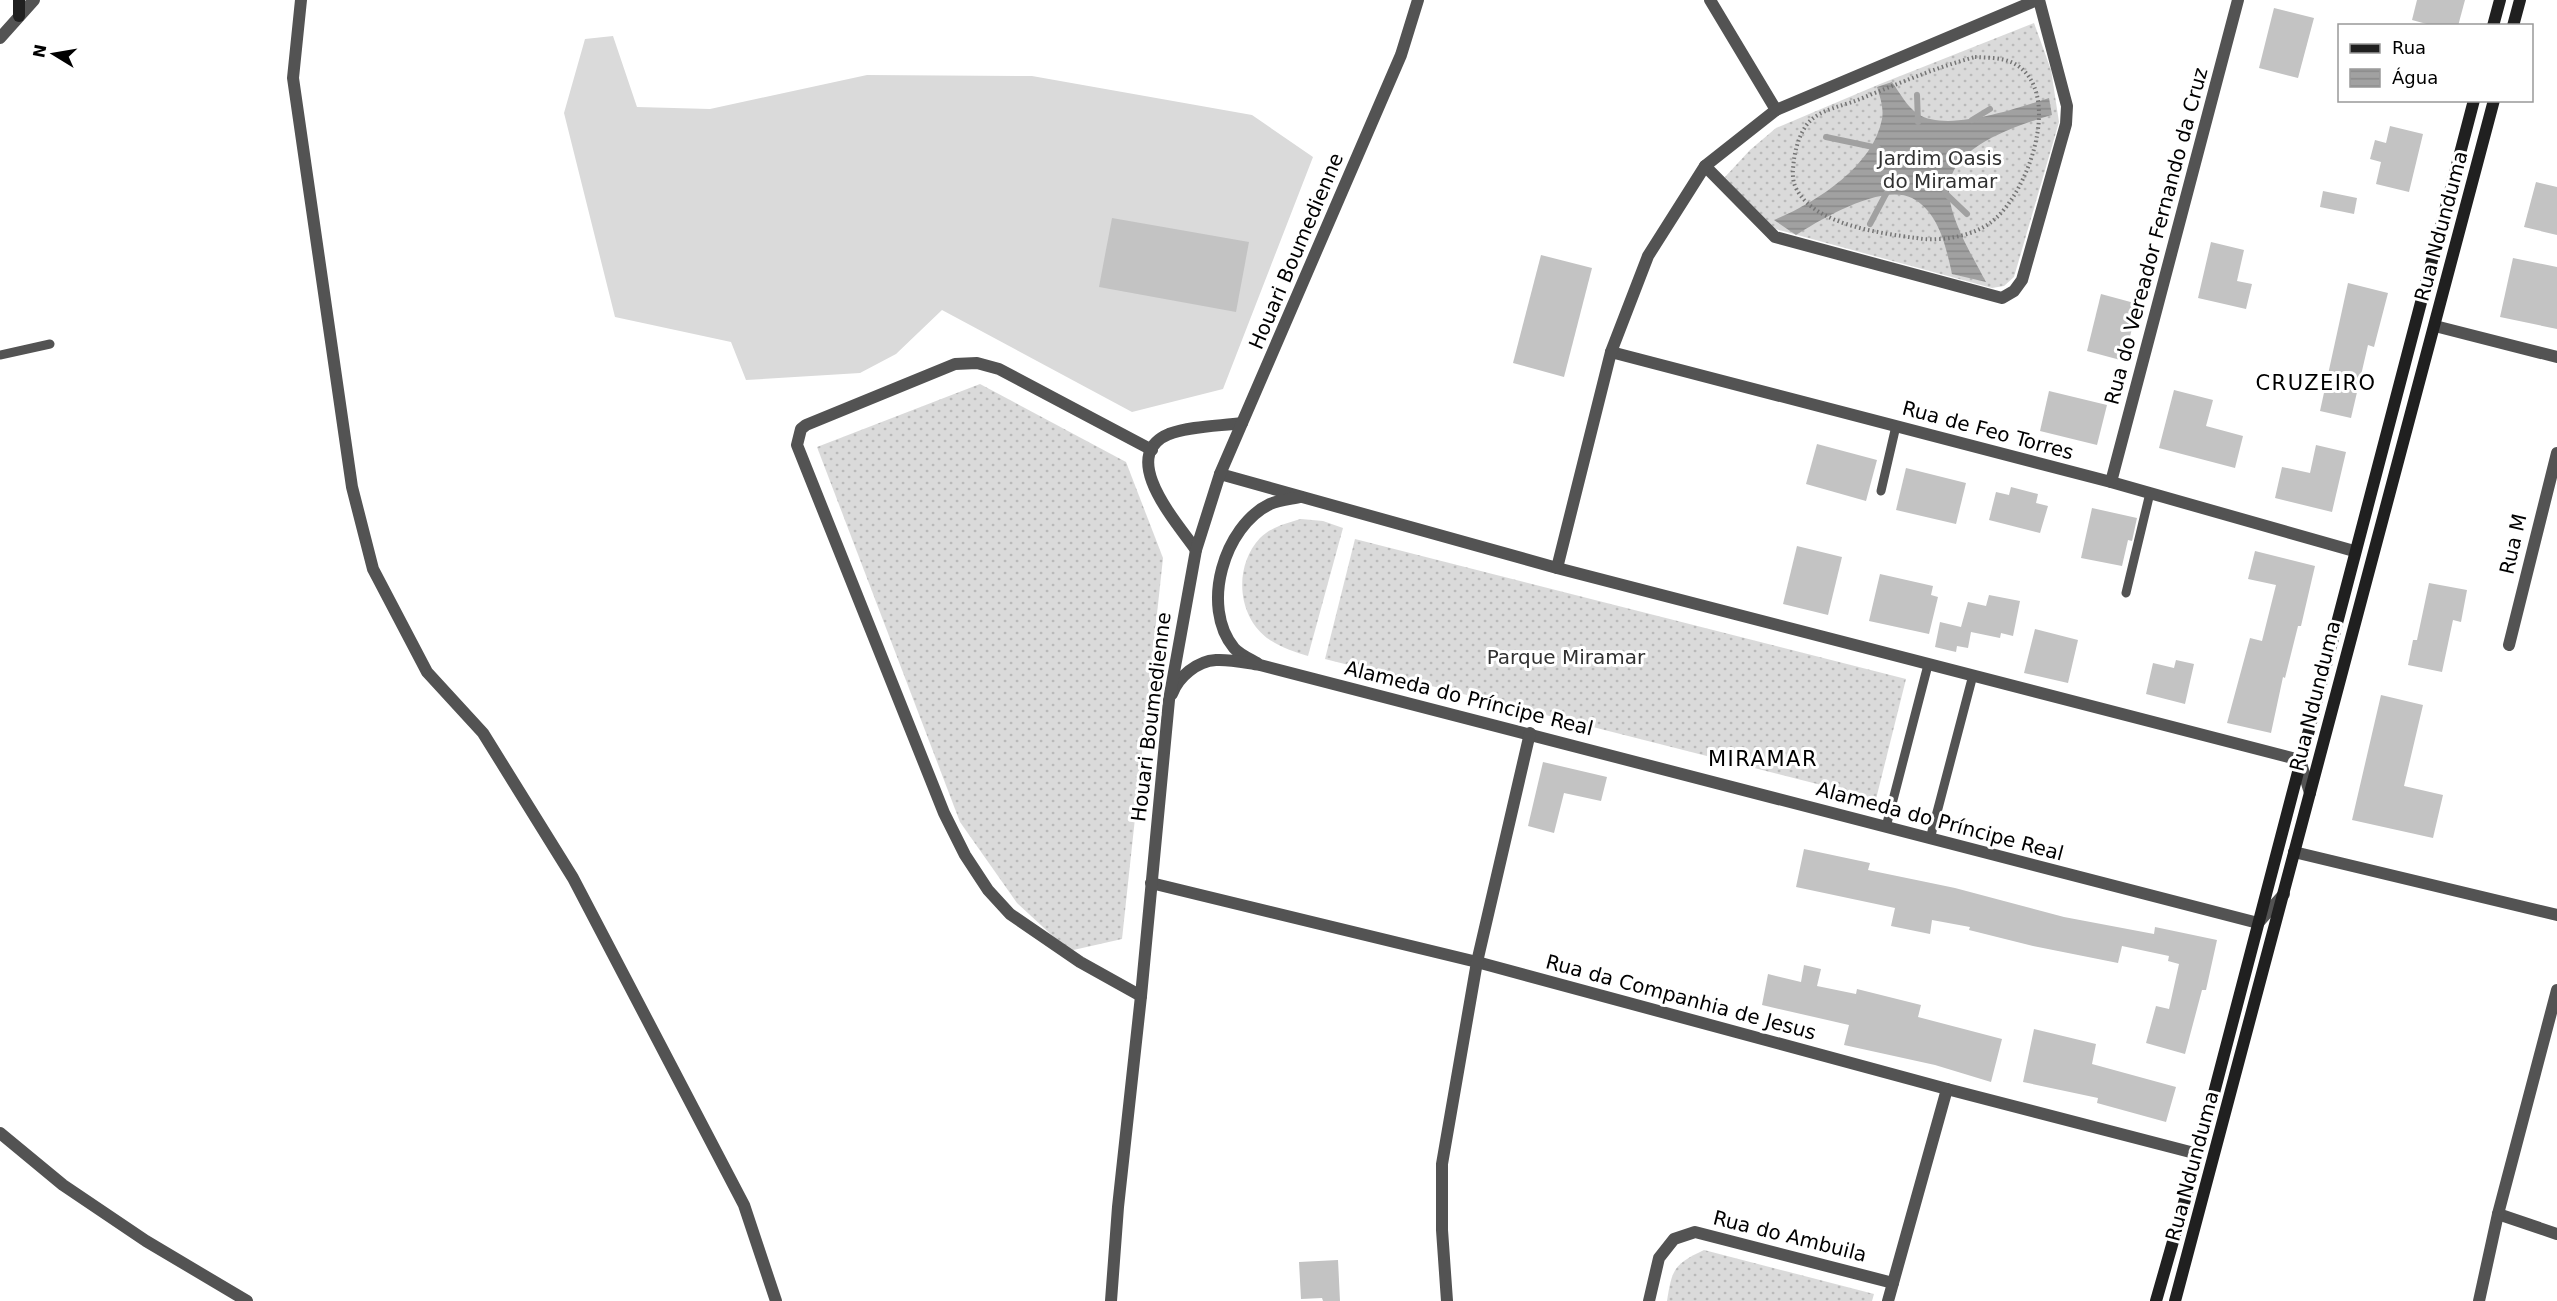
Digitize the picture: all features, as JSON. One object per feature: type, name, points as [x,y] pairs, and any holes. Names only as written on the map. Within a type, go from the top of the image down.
[{"type":"main road","points":[[19,16],[20,0]]},
{"type":"main road","points":[[2494,24],[2500,0]]},
{"type":"main road","points":[[2514,24],[2520,0]]},
{"type":"main road","name":"Rua Ndunduma","points":[[2156,1301],[2198,1154],[2354,551],[2473,102]]},
{"type":"main road","name":"Rua Ndunduma","points":[[2175,1301],[2493,102]]},
{"type":"street","points":[[0,38],[34,0]]},
{"type":"street","points":[[301,0],[293,78],[352,487],[373,569],[427,672],[483,733],[573,878],[744,1205],[776,1301]]},
{"type":"street","name":"Houari Boumedienne","points":[[1111,1301],[1118,1207],[1169,700],[1196,550],[1220,474],[1268,369],[1401,55],[1418,0]]},
{"type":"street","points":[[1710,0],[1776,110]]},
{"type":"street","points":[[1557,568],[1611,352],[1648,255],[1705,166],[1776,110],[2038,0],[2067,106],[2066,124],[2022,280],[2014,291],[2002,298],[1775,237],[1705,166]]},
{"type":"street","name":"Rua do Vereador Fernando da Cruz","points":[[2111,482],[2238,0]]},
{"type":"street","points":[[2435,326],[2557,357]]},
{"type":"street","name":"Rua de Feo Torres","points":[[1611,352],[2111,482],[2354,551]]},
{"type":"street","points":[[1141,996],[1080,962],[1010,914],[988,890],[965,855],[944,813],[798,445],[801,429],[806,424],[955,364],[977,363],[999,369],[1152,450]]},
{"type":"street","points":[[1196,550],[1154,489],[1148,467],[1152,450],[1166,435],[1178,431],[1242,423]]},
{"type":"street","name":"Rua M","points":[[2509,645],[2557,453]]},
{"type":"street","name":"Alameda do Príncipe Real","points":[[1220,474],[1557,568],[2300,760]]},
{"type":"street","name":"Alameda do Príncipe Real","points":[[1260,665],[1234,649],[1221,624],[1218,598],[1221,573],[1230,545],[1247,521],[1270,504],[1303,497]]},
{"type":"street","name":"Alameda do Príncipe Real","points":[[1169,700],[1175,684],[1189,670],[1214,660],[1260,665],[2258,923]]},
{"type":"street","points":[[1447,1301],[1442,1230],[1442,1164],[1477,962],[1530,733]]},
{"type":"street","points":[[2300,760],[2310,794]]},
{"type":"street","points":[[2294,852],[2557,915]]},
{"type":"street","name":"Rua da Companhia de Jesus","points":[[1151,883],[1477,962],[2198,1154]]},
{"type":"street","points":[[2258,923],[2284,894]]},
{"type":"street","points":[[2479,1301],[2498,1214],[2557,990]]},
{"type":"street","points":[[1888,1301],[1947,1089]]},
{"type":"street","points":[[0,1133],[63,1185],[128,1229],[247,1301]]},
{"type":"street","points":[[2498,1214],[2557,1233]]},
{"type":"street","name":"Rua do Ambuila","points":[[1649,1301],[1659,1258],[1674,1239],[1695,1232],[1893,1282]]},
{"type":"lane","points":[[0,355],[50,344]]},
{"type":"lane","points":[[1881,491],[1896,426]]},
{"type":"lane","points":[[2126,593],[2150,493]]},
{"type":"lane","points":[[1886,827],[1928,665]]},
{"type":"lane","points":[[1930,839],[1973,675]]},
{"type":"path","points":[[1996,58],[2013,62],[2024,70],[2034,84],[2038,97],[2038,125],[2019,191],[1989,224],[1965,235],[1941,239],[1897,235],[1827,217],[1797,190],[1792,173],[1795,152],[1801,135],[1810,121],[1823,113],[1965,60],[1996,58]]},
{"type":"green space","name":"Jardim Oasis do Miramar","points":[[2034,23],[2051,70],[2059,122],[2014,277],[2004,286],[1992,288],[1768,227],[1725,177],[1750,150],[1776,128]]},
{"type":"green space","points":[[613,36],[637,107],[710,109],[867,75],[1032,76],[1252,115],[1313,157],[1223,389],[1132,412],[942,310],[896,354],[860,373],[746,380],[731,342],[615,317],[564,113],[585,39]]},
{"type":"green space","points":[[980,384],[1126,462],[1163,558],[1122,939],[1069,951],[1017,903],[960,822],[817,447]]},
{"type":"green space","points":[[1301,519],[1323,521],[1343,528],[1308,656],[1279,645],[1259,630],[1245,606],[1242,592],[1246,563],[1251,550],[1260,538],[1274,528]]},
{"type":"green space","name":"Parque Miramar","points":[[1355,539],[1906,679],[1876,799],[1325,659]]},
{"type":"green space","points":[[1704,1250],[1874,1294],[1872,1301],[1667,1301],[1676,1269],[1686,1259]]},
{"type":"water","points":[[1892,82],[1907,104],[1918,114],[1946,121],[1983,117],[2049,98],[2052,115],[2005,131],[1988,140],[1961,160],[1953,173],[1949,188],[1953,211],[1962,237],[1986,282],[1952,274],[1944,242],[1935,221],[1921,204],[1912,198],[1885,195],[1869,199],[1836,212],[1796,235],[1774,220],[1807,204],[1855,168],[1867,153],[1882,119],[1882,107],[1877,87]]},
{"type":"building","points":[[2417,0],[2465,0],[2459,24],[2427,24],[2412,20]]},
{"type":"building","points":[[2274,8],[2314,18],[2298,78],[2259,68]]},
{"type":"building","points":[[2390,126],[2423,134],[2409,192],[2376,184],[2381,162],[2370,159],[2375,140],[2386,143]]},
{"type":"building","points":[[2536,182],[2557,187],[2557,235],[2524,227]]},
{"type":"building","points":[[2323,191],[2357,198],[2354,214],[2320,207]]},
{"type":"building","points":[[1112,218],[1249,242],[1236,312],[1099,287]]},
{"type":"building","points":[[2211,242],[2244,250],[2237,281],[2252,284],[2246,309],[2198,298]]},
{"type":"building","points":[[1541,255],[1592,268],[1564,377],[1513,363]]},
{"type":"building","points":[[2513,258],[2557,267],[2557,329],[2500,317]]},
{"type":"building","points":[[2348,283],[2388,293],[2374,347],[2368,345],[2351,418],[2320,411]]},
{"type":"building","points":[[2101,294],[2138,304],[2124,361],[2087,351]]},
{"type":"building","points":[[2174,390],[2213,400],[2206,426],[2243,436],[2235,468],[2159,448]]},
{"type":"building","points":[[2049,391],[2107,405],[2097,445],[2040,431]]},
{"type":"building","points":[[1817,444],[1877,460],[1866,501],[1806,484]]},
{"type":"building","points":[[2316,445],[2346,452],[2332,512],[2275,498],[2282,467],[2310,473]]},
{"type":"building","points":[[1906,468],[1966,483],[1956,524],[1896,510]]},
{"type":"building","points":[[2011,487],[2038,494],[2036,503],[2048,506],[2040,533],[1989,520],[1996,492],[2009,495]]},
{"type":"building","points":[[2092,508],[2137,518],[2132,541],[2128,540],[2122,566],[2081,558]]},
{"type":"building","points":[[1797,546],[1842,557],[1828,615],[1783,604]]},
{"type":"building","points":[[2255,551],[2315,566],[2301,626],[2298,626],[2285,678],[2283,677],[2271,733],[2227,723],[2250,638],[2262,641],[2276,585],[2248,579]]},
{"type":"building","points":[[1880,574],[1933,586],[1931,595],[1938,597],[1929,634],[1869,621]]},
{"type":"building","points":[[2429,583],[2467,590],[2461,622],[2453,620],[2442,672],[2408,665],[2413,640],[2417,640]]},
{"type":"building","points":[[1989,595],[2020,601],[2013,636],[2001,633],[2000,638],[1971,632],[1968,648],[1957,646],[1956,652],[1935,647],[1940,622],[1961,627],[1968,602],[1986,606]]},
{"type":"building","points":[[2035,629],[2078,640],[2068,683],[2024,673]]},
{"type":"building","points":[[2176,660],[2194,664],[2185,704],[2146,694],[2153,663],[2174,668]]},
{"type":"building","points":[[2381,695],[2423,705],[2404,786],[2443,795],[2433,838],[2352,820]]},
{"type":"building","points":[[1543,762],[1607,777],[1601,801],[1564,793],[1554,833],[1528,826]]},
{"type":"building","points":[[1804,849],[1870,863],[1868,870],[1955,888],[2064,917],[2154,934],[2155,927],[2217,940],[2206,990],[2202,990],[2185,1054],[2146,1043],[2156,1006],[2169,1009],[2179,964],[2168,961],[2169,956],[2122,946],[2118,963],[2033,946],[1969,930],[1970,927],[1932,920],[1930,934],[1891,926],[1895,908],[1796,887]]},
{"type":"building","points":[[1804,965],[1821,969],[1817,986],[1856,994],[1857,989],[1921,1005],[1918,1017],[2002,1039],[1991,1082],[1935,1065],[1844,1045],[1849,1025],[1762,1005],[1768,974],[1801,982]]},
{"type":"building","points":[[2034,1029],[2096,1044],[2092,1064],[2176,1087],[2166,1122],[2097,1103],[2098,1098],[2023,1082]]},
{"type":"building","points":[[1338,1260],[1340,1301],[1323,1301],[1322,1298],[1301,1299],[1299,1262]]},
{"type":"waterway","points":[[1917,95],[1918,122]]},
{"type":"waterway","points":[[1972,120],[1990,109]]},
{"type":"waterway","points":[[1826,137],[1878,148]]},
{"type":"waterway","points":[[1870,224],[1888,190]]},
{"type":"waterway","points":[[1945,193],[1967,214]]},
{"type":"district","name":"CRUZEIRO","points":[[2316,383]]},
{"type":"district","name":"MIRAMAR","points":[[1763,759]]}]
